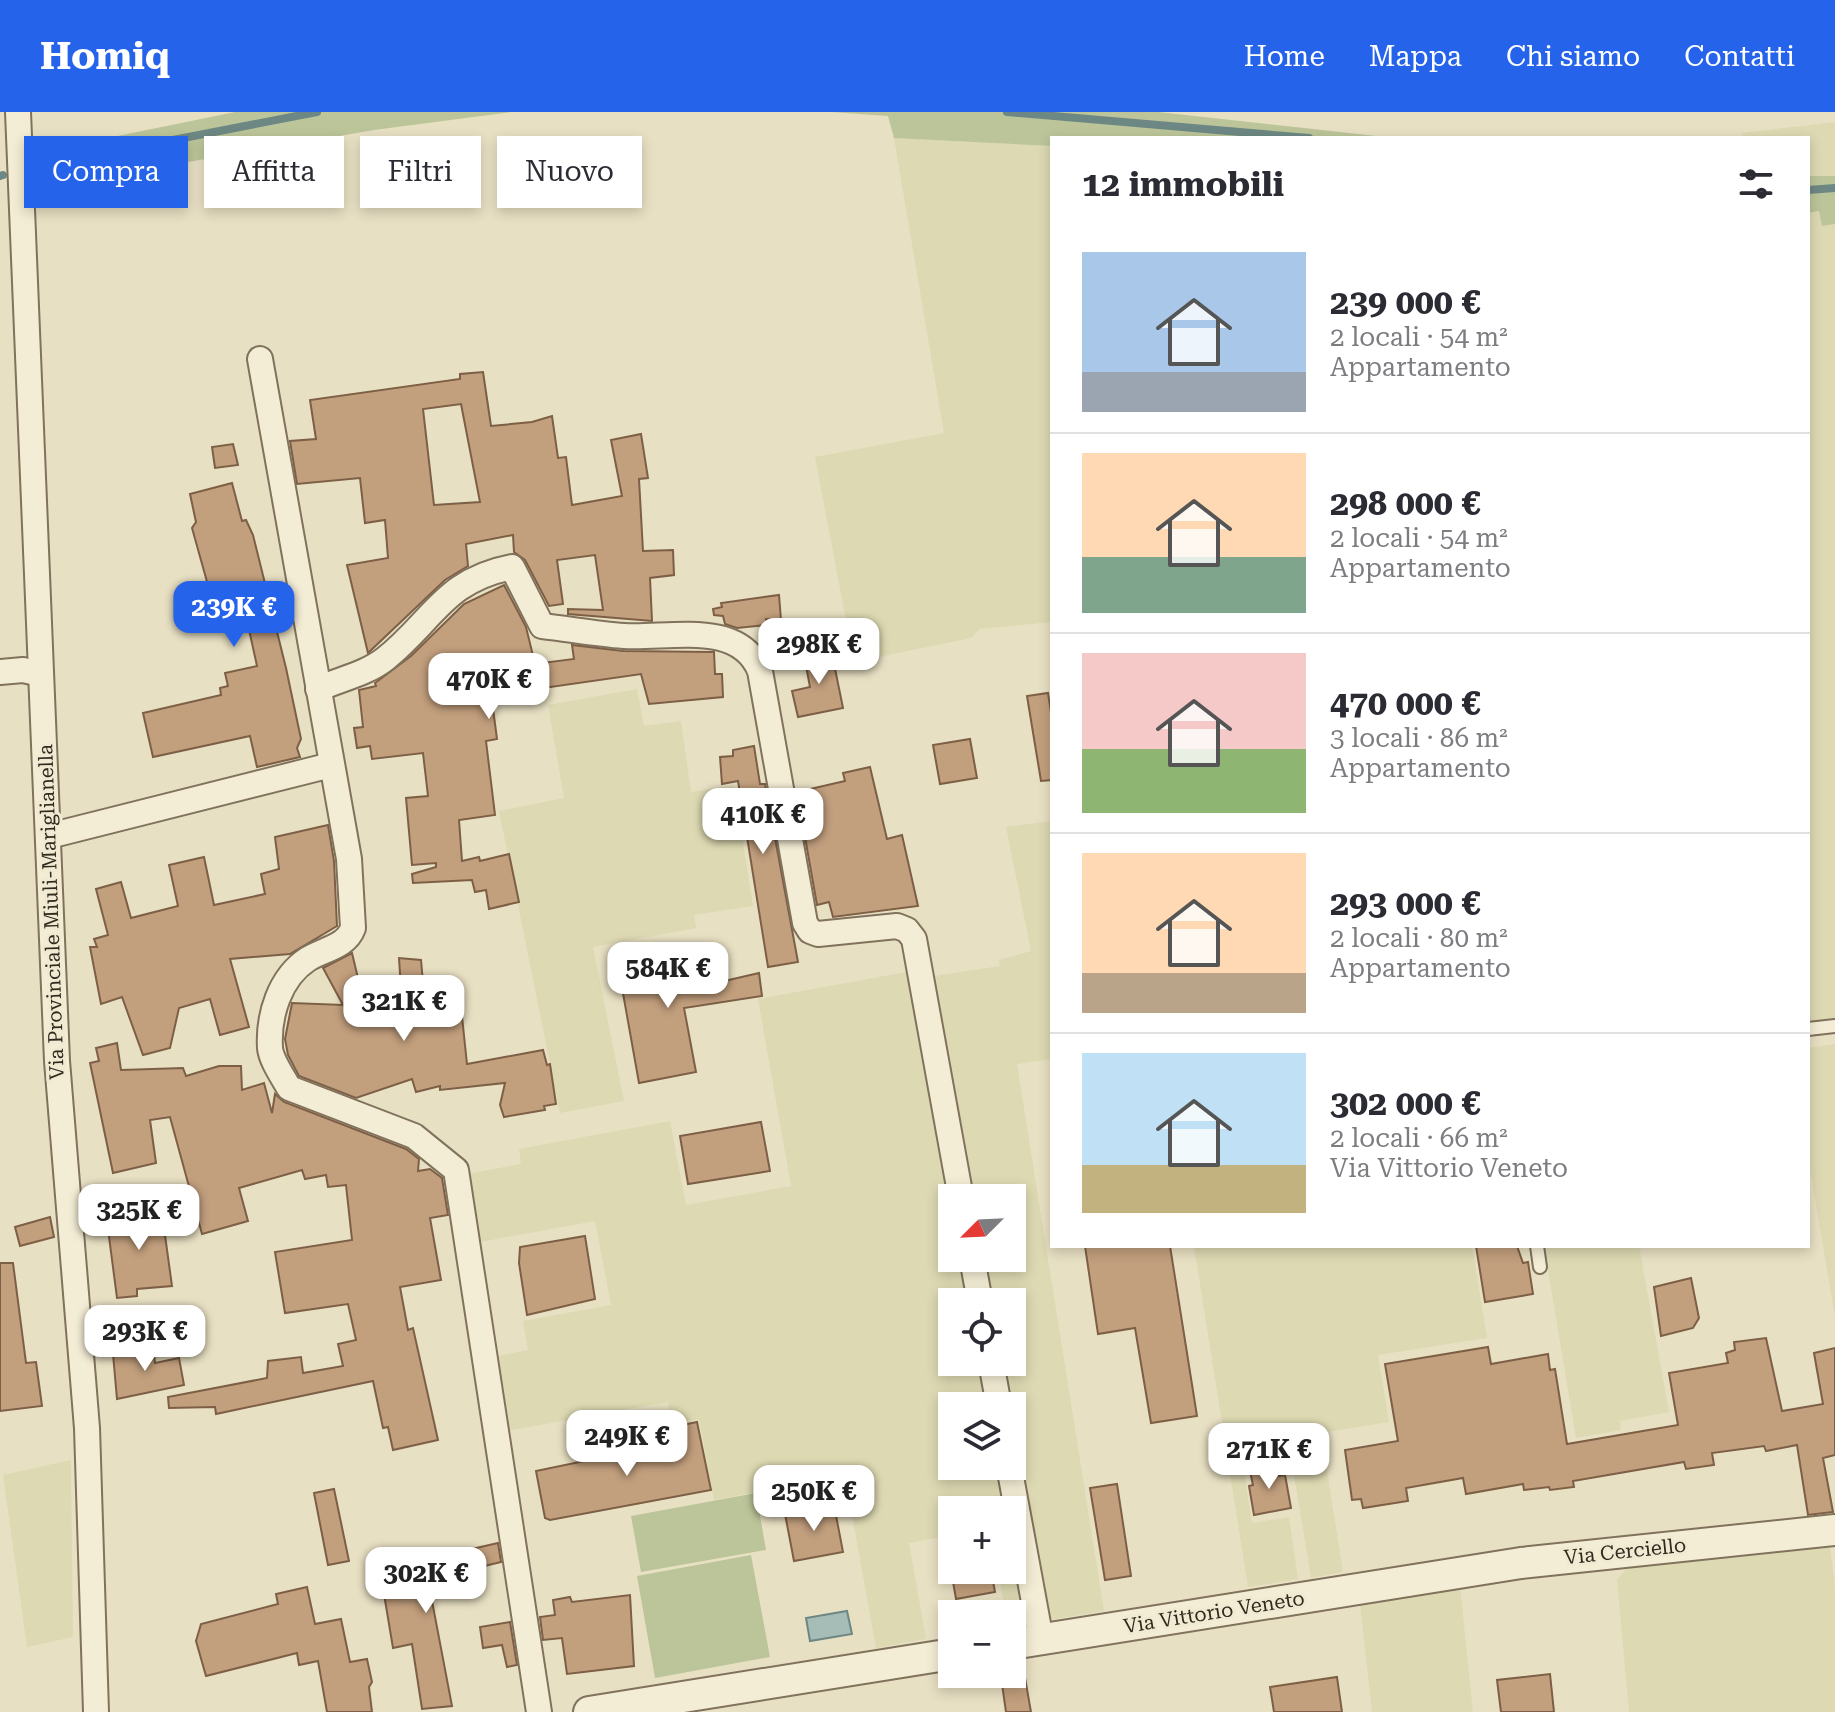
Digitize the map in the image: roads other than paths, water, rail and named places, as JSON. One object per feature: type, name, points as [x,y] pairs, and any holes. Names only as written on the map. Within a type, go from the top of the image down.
[{"type":"street","name":"Via Provinciale Miuli-Mariglianella","points":[[18,112],[57,1061],[87,1428],[96,1712]]},
{"type":"street","points":[[260,359],[349,859],[353,928],[349,939],[307,959],[287,980],[274,1010],[270,1050],[289,1088],[414,1136],[456,1170],[539,1712]]},
{"type":"street","points":[[318,689],[369,670],[385,659],[421,621],[472,577],[512,567],[542,626],[625,636],[717,637],[741,645],[754,656],[760,671],[805,923],[810,931],[818,934],[897,926],[907,930],[914,939],[958,1184]]},
{"type":"street","points":[[0,672],[23,670],[41,674]]},
{"type":"street","points":[[49,836],[331,765]]},
{"type":"street","points":[[1010,1480],[1022,1600]]},
{"type":"street","name":"Via Cerciello","points":[[1416,1579],[1609,1552],[1835,1530]]},
{"type":"street","name":"Via Vittorio Veneto","points":[[1026,1642],[1416,1579]]},
{"type":"street","points":[[589,1712],[658,1705],[938,1656]]},
{"type":"lane","points":[[1810,1029],[1835,1026]]},
{"type":"lane","points":[[1537,1248],[1540,1267]]},
{"type":"water","points":[[847,1611],[852,1634],[810,1641],[806,1618]]},
{"type":"waterway","points":[[188,137],[317,112]]},
{"type":"waterway","points":[[1007,112],[1286,136]]},
{"type":"waterway","points":[[1810,190],[1835,188]]}]
